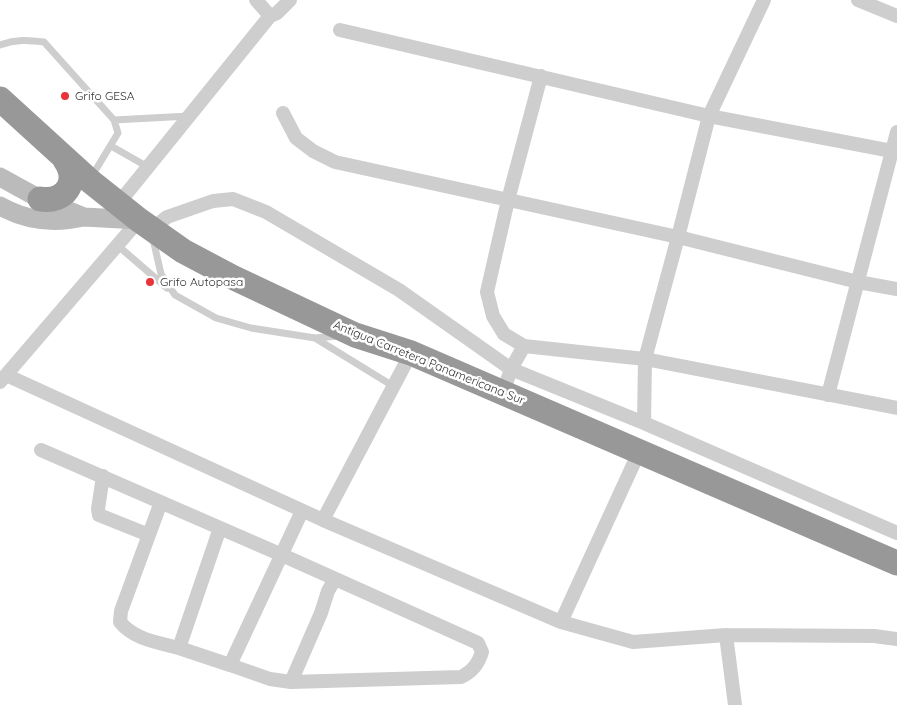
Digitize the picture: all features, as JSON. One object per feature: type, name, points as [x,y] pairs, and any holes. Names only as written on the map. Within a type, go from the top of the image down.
[{"type":"highway","name":"Antigua Carretera Panamericana Sur","points":[[0,99],[65,160],[145,225],[184,251],[232,278],[354,335],[411,353],[897,563]]},
{"type":"highway","points":[[40,199],[54,199],[67,191],[71,178],[69,166],[65,160]]},
{"type":"street","points":[[256,0],[270,16]]},
{"type":"street","points":[[118,204],[270,16],[290,0]]},
{"type":"street","points":[[644,423],[645,359],[708,116],[764,0]]},
{"type":"street","points":[[865,1],[897,16]]},
{"type":"street","points":[[340,30],[708,116],[895,152]]},
{"type":"street","points":[[541,76],[508,200],[487,292],[493,316],[504,334],[524,346],[645,359],[897,408]]},
{"type":"street","points":[[283,113],[296,138],[313,151],[335,162],[678,237],[858,282],[897,289]]},
{"type":"street","points":[[828,395],[895,152],[897,132]]},
{"type":"street","points":[[0,177],[40,199],[84,217],[145,225]]},
{"type":"street","points":[[897,533],[644,423],[511,369],[399,290],[266,212],[232,199],[213,201],[145,225],[117,246],[3,379],[302,511],[561,622],[633,642],[726,636],[874,636],[897,639]]},
{"type":"street","points":[[0,206],[22,216],[49,221],[65,221],[84,217]]},
{"type":"street","points":[[503,393],[511,369],[524,346]]},
{"type":"street","points":[[323,520],[411,353]]},
{"type":"street","points":[[41,450],[103,476],[282,555],[478,643],[482,652],[478,662],[472,672],[461,677],[291,682],[270,679],[230,664],[136,636],[120,622],[121,611],[161,502]]},
{"type":"street","points":[[561,622],[639,452]]},
{"type":"street","points":[[103,476],[98,509],[99,515],[149,535]]},
{"type":"street","points":[[230,664],[302,511]]},
{"type":"street","points":[[179,648],[220,528]]},
{"type":"street","points":[[291,682],[328,591],[335,579]]},
{"type":"street","points":[[726,636],[736,705]]},
{"type":"lane","points":[[0,45],[23,39],[44,42],[114,120],[118,133],[90,181]]},
{"type":"lane","points":[[114,120],[189,116]]},
{"type":"lane","points":[[111,146],[148,167]]},
{"type":"lane","points":[[145,225],[161,274],[175,295]]},
{"type":"lane","points":[[117,246],[175,295],[216,318],[251,328],[315,338],[354,335]]},
{"type":"lane","points":[[315,338],[393,386]]},
{"type":"place","name":"Grifo GESA","points":[[65,96]]},
{"type":"place","name":"Grifo Autopasa","points":[[150,282]]}]
